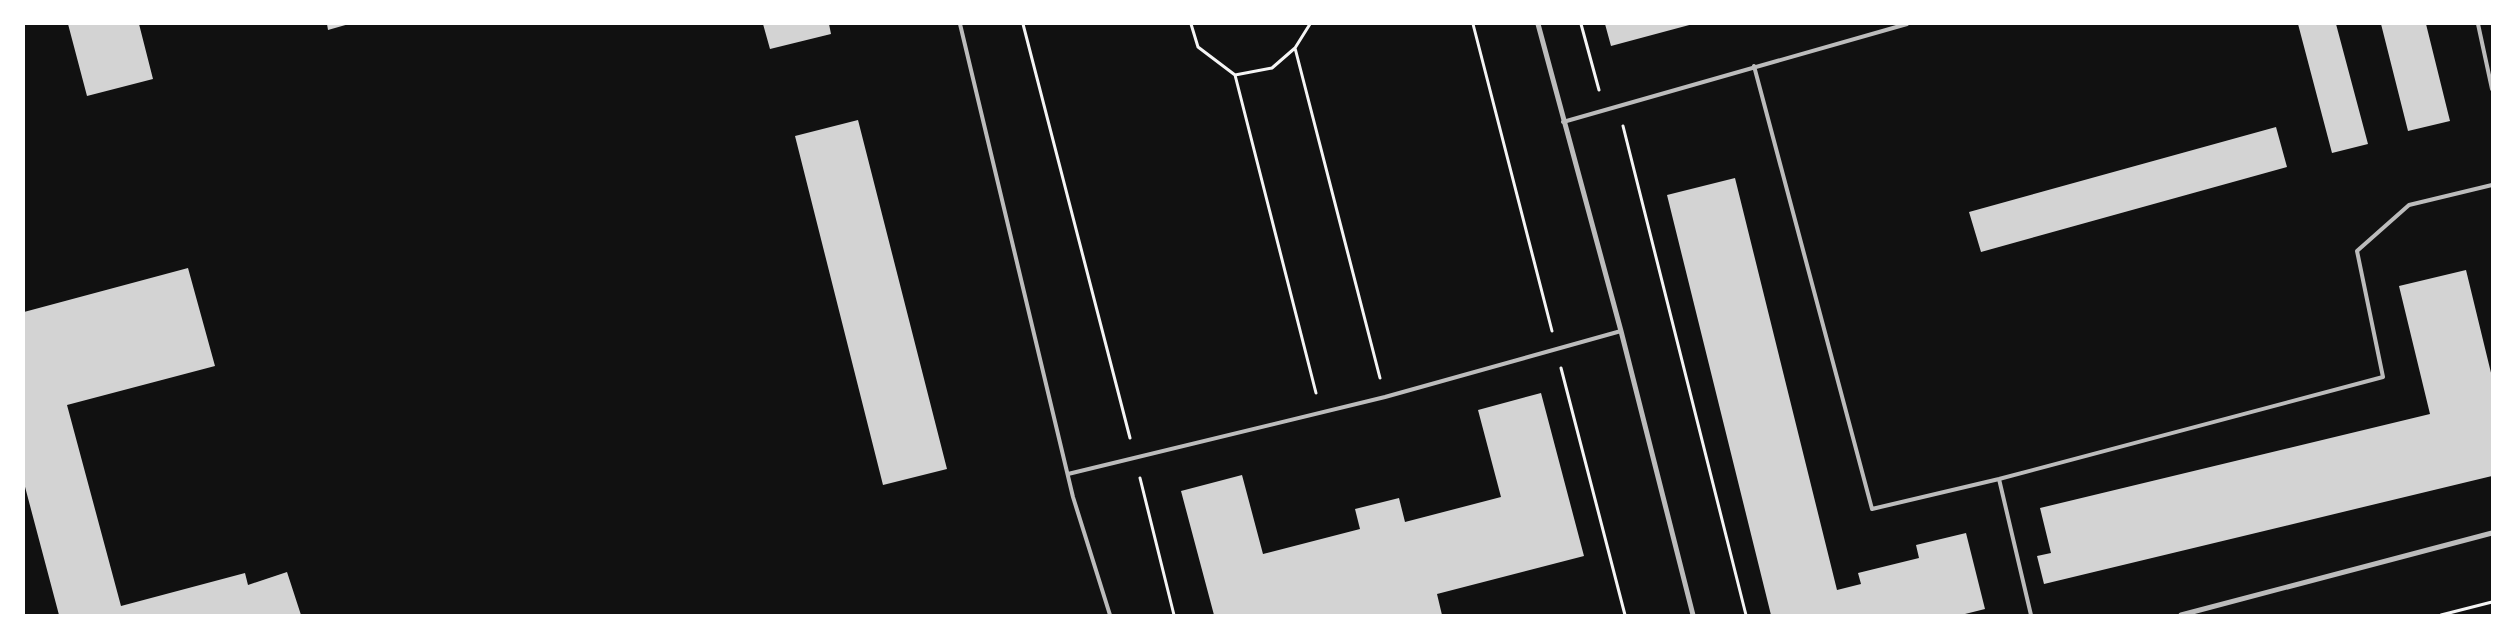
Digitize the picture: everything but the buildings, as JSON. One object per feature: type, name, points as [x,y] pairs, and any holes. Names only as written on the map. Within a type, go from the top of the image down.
[{"type":"street","points":[[1538,24],[1693,615]]},
{"type":"street","points":[[2181,615],[2492,533]]},
{"type":"lane","points":[[960,24],[1073,497],[1110,615]]},
{"type":"lane","points":[[1563,122],[1754,66],[1907,24]]},
{"type":"lane","points":[[2478,24],[2492,89]]},
{"type":"lane","points":[[1754,66],[1872,508],[1999,480],[2383,377],[2357,251],[2408,205],[2492,185]]},
{"type":"lane","points":[[1068,474],[1385,397],[1620,331]]},
{"type":"lane","points":[[1999,480],[2031,615]]},
{"type":"path","points":[[1023,24],[1174,615]]},
{"type":"path","points":[[1191,24],[1198,47],[1235,75],[1321,413]]},
{"type":"path","points":[[1235,75],[1272,68],[1295,48],[1310,24]]},
{"type":"path","points":[[1473,24],[1625,615]]},
{"type":"path","points":[[1581,24],[1604,110]]},
{"type":"path","points":[[1295,48],[1385,397]]},
{"type":"path","points":[[1618,106],[1746,615]]},
{"type":"path","points":[[2441,615],[2492,602]]}]
